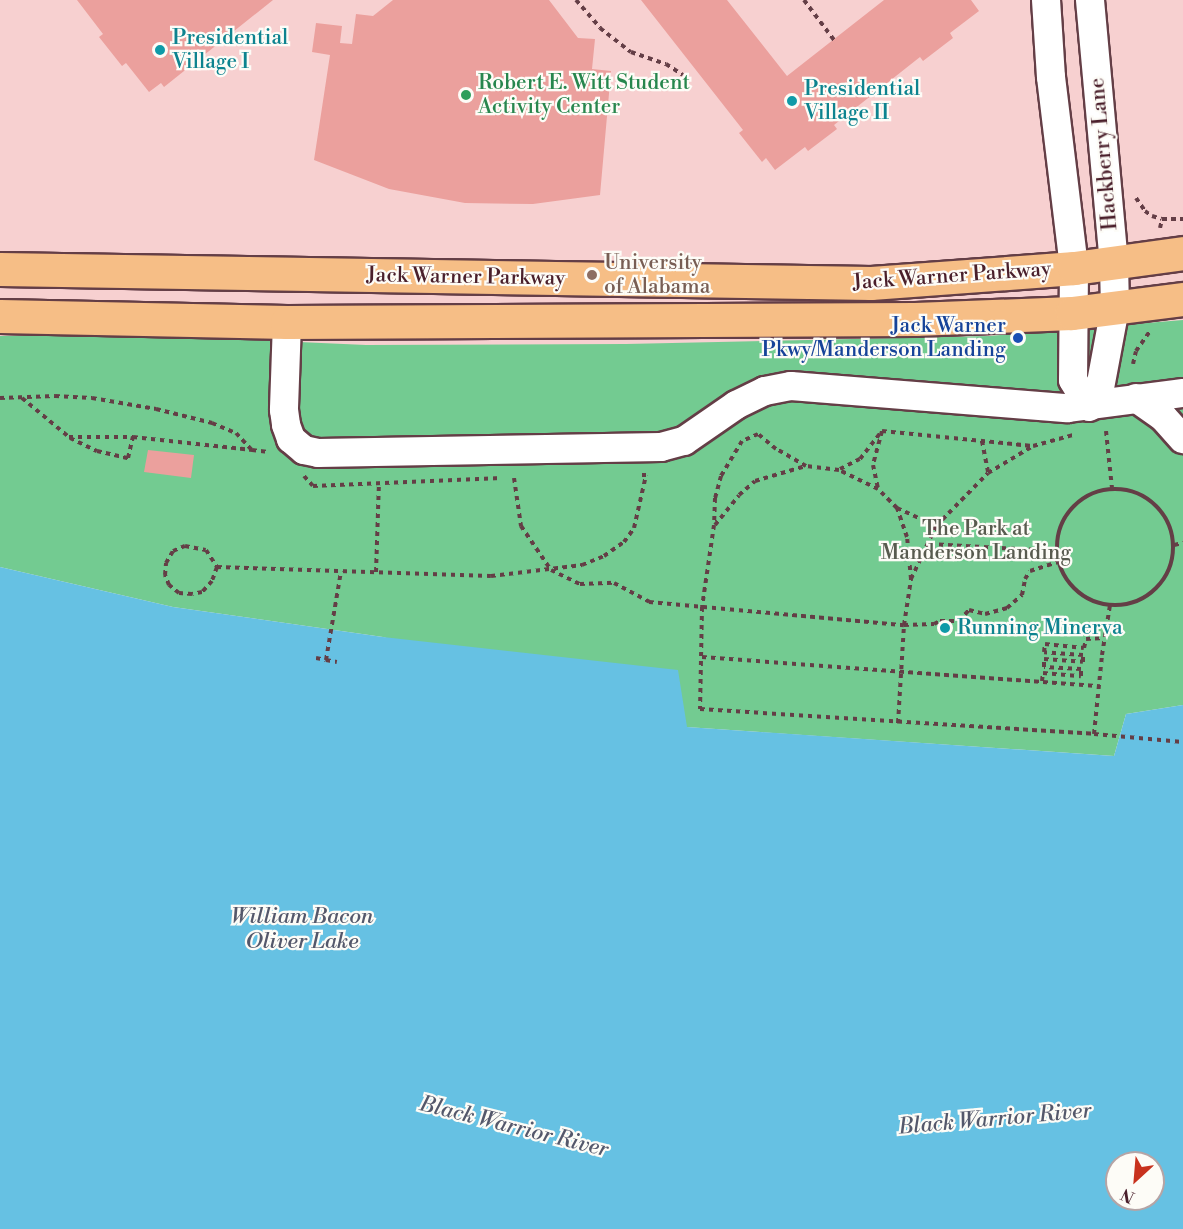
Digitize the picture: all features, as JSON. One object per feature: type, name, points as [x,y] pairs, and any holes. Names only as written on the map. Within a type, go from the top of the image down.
[{"type":"main road","name":"Jack Warner Parkway","points":[[0,269],[871,283],[1074,268],[1183,253]]},
{"type":"main road","name":"Jack Warner Parkway","points":[[0,316],[287,322],[904,320],[1072,314],[1183,299]]},
{"type":"street","points":[[1046,0],[1052,77],[1074,268],[1073,380],[1089,424]]},
{"type":"street","name":"Hackberry Lane","points":[[1089,424],[1100,388],[1115,308],[1114,264],[1090,0]]},
{"type":"street","points":[[287,322],[284,410],[291,439],[300,460],[318,453],[661,447],[684,441],[736,405],[765,391],[791,386],[1043,406],[1089,424]]},
{"type":"street","points":[[1089,424],[1136,398],[1183,393]]},
{"type":"street","points":[[1136,398],[1163,417],[1183,439]]},
{"type":"path","points":[[576,0],[600,28],[631,52],[666,64],[683,75]]},
{"type":"path","points":[[804,0],[834,40]]},
{"type":"path","points":[[1162,219],[1183,219]]},
{"type":"path","points":[[22,397],[69,437],[97,451],[128,458],[133,437]]},
{"type":"path","points":[[0,398],[92,398],[156,409],[212,423],[236,433],[252,450]]},
{"type":"path","points":[[911,579],[930,544],[936,526],[988,473],[1033,446],[1089,424],[1106,430],[1112,488]]},
{"type":"path","points":[[882,431],[1033,446]]},
{"type":"path","points":[[840,470],[860,459],[882,431]]},
{"type":"path","points":[[878,489],[873,465],[882,431]]},
{"type":"path","points":[[936,526],[897,508],[878,489],[840,470],[806,466],[776,449],[758,434],[742,441],[721,476],[715,498],[714,525],[702,607],[700,709],[1094,734],[1183,742]]},
{"type":"path","points":[[69,437],[133,437],[279,453],[300,460],[313,486],[525,477]]},
{"type":"path","points":[[982,441],[988,473]]},
{"type":"path","points":[[714,525],[755,481],[806,466]]},
{"type":"path","points":[[217,567],[491,576],[582,565],[604,556],[624,542],[634,528],[646,475],[635,475]]},
{"type":"path","points":[[514,478],[521,526],[551,570],[580,584],[614,583],[649,602],[904,625],[934,624],[940,621],[959,621],[969,610],[986,614],[1007,608],[1022,596],[1027,574],[1058,562]]},
{"type":"path","points":[[376,572],[379,483]]},
{"type":"path","points":[[1112,488],[1131,490],[1148,498],[1162,510],[1171,527],[1174,545],[1172,562],[1166,577],[1156,590],[1142,599],[1110,605],[1090,599],[1072,587],[1058,562],[1056,551],[1058,532],[1065,515],[1078,501],[1094,492],[1112,488]]},
{"type":"path","points":[[897,508],[907,537],[911,579],[904,625],[903,671],[898,723]]},
{"type":"path","points":[[1174,545],[1183,543]]},
{"type":"path","points":[[930,544],[1056,551]]},
{"type":"path","points":[[184,546],[206,550],[217,567],[212,581],[202,592],[192,594],[179,593],[169,585],[165,574],[166,563],[173,551],[184,546]]},
{"type":"path","points":[[326,660],[341,571]]},
{"type":"path","points":[[1094,734],[1104,638],[1110,605]]},
{"type":"path","points":[[1042,681],[1042,673],[1081,676],[1081,669],[1044,667],[1044,659],[1083,662],[1083,655],[1044,652],[1045,644],[1084,648],[1086,639],[1104,638]]},
{"type":"path","points":[[702,657],[1100,686]]},
{"type":"path","points":[[316,658],[337,662]]},
{"type":"shaded area","name":"University of Alabama","points":[[0,0],[1183,0],[1183,685],[688,657],[0,549]]},
{"type":"green space","name":"The Park at Manderson Landing","points":[[1183,320],[1183,705],[1126,714],[1114,756],[686,727],[383,637],[173,607],[0,567],[0,336],[121,334],[366,345],[626,344],[989,336]]},
{"type":"water","name":"William Bacon Oliver Lake","points":[[0,567],[173,607],[383,637],[678,670],[687,727],[1114,756],[1126,714],[1183,705],[1183,1229],[0,1229]]},
{"type":"building","name":"Presidential Village I","points":[[77,0],[273,0],[164,87],[161,83],[149,92],[126,63],[122,66],[99,37],[103,34]]},
{"type":"building","name":"Robert E. Witt Student Activity Center","points":[[393,0],[549,0],[578,38],[595,39],[592,69],[611,71],[600,195],[533,204],[465,203],[389,189],[314,160],[330,55],[312,52],[316,23],[342,26],[340,43],[352,44],[356,14],[373,16]]},
{"type":"building","name":"Presidential Village II","points":[[641,0],[727,0],[787,76],[884,0],[971,0],[979,11],[950,33],[953,38],[923,61],[920,57],[834,125],[837,129],[808,151],[805,147],[775,170],[766,158],[762,162],[739,133],[743,130]]},
{"type":"building","points":[[148,450],[194,455],[191,478],[144,472]]},
{"type":"place","name":"Presidential Village I","points":[[160,50]]},
{"type":"place","name":"Robert E. Witt Student Activity Center","points":[[466,95]]},
{"type":"place","name":"Presidential Village II","points":[[792,101]]},
{"type":"place","name":"University of Alabama","points":[[592,275]]},
{"type":"place","name":"Jack Warner Pkwy/Manderson Landing","points":[[1018,338]]},
{"type":"place","name":"Running Minerva","points":[[945,628]]},
{"type":"water label","name":"Black Warrior River","points":[[995,1119]]},
{"type":"water label","name":"Black Warrior River","points":[[514,1127]]}]
